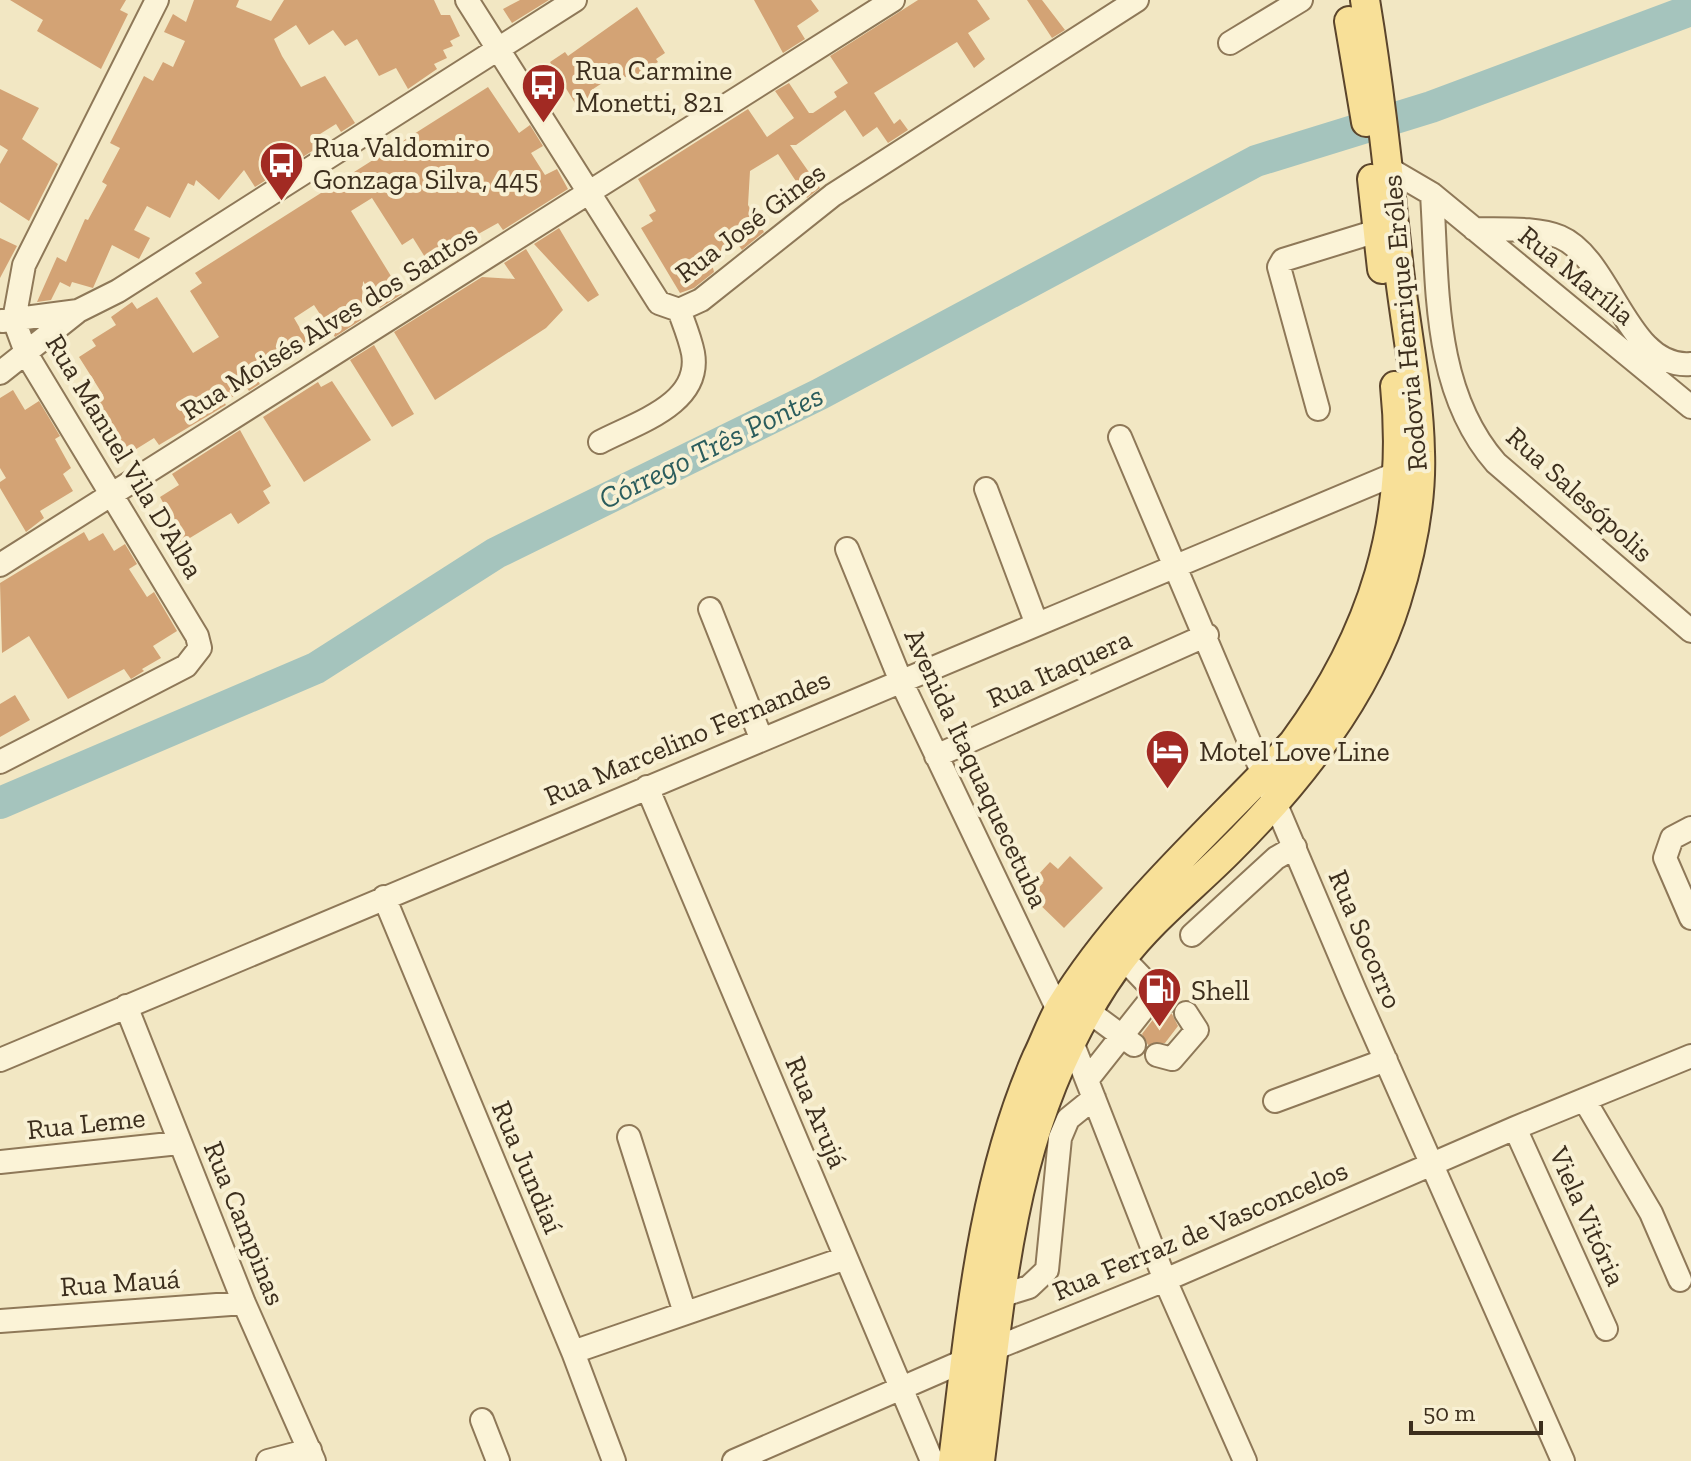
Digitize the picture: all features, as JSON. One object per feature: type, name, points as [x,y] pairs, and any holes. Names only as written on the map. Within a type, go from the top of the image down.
[{"type":"main road","points":[[1346,0],[1372,105]]},
{"type":"main road","points":[[1365,0],[1372,105]]},
{"type":"main road","name":"Rodovia Henrique Eróles","points":[[979,1355],[982,1247],[1001,1159],[1026,1083],[1058,1010],[1115,930],[1265,773],[1316,711],[1347,655],[1383,562],[1400,472],[1383,157],[1372,105]]},
{"type":"main road","name":"Rodovia Henrique Eróles","points":[[979,1355],[1000,1296],[1017,1193],[1035,1123],[1070,1037],[1122,957],[1277,803],[1341,714],[1372,662],[1395,605],[1418,507],[1420,453],[1386,226]]},
{"type":"main road","points":[[953,1461],[979,1355]]},
{"type":"main road","points":[[979,1355],[980,1461]]},
{"type":"street","name":"Rua Manuel Vila D'Alba","points":[[0,762],[186,666],[200,648],[197,636],[7,321],[32,245],[157,0]]},
{"type":"street","name":"Rua José Gines","points":[[467,0],[659,303],[679,310],[692,307],[833,195],[1134,1]]},
{"type":"street","points":[[0,373],[27,355],[78,311],[118,291],[575,0]]},
{"type":"street","name":"Rua Moisés Alves dos Santos","points":[[0,565],[893,0]]},
{"type":"street","points":[[1230,43],[1301,0]]},
{"type":"street","name":"Rua Marília","points":[[1383,157],[1691,407]]},
{"type":"street","points":[[1318,409],[1279,267],[1283,260],[1386,226],[1404,208],[1429,192]]},
{"type":"street","name":"Rua Salesópolis","points":[[1429,192],[1442,333],[1455,391],[1475,439],[1496,463],[1691,631]]},
{"type":"street","points":[[1474,229],[1558,236],[1578,248],[1591,260],[1634,333],[1670,361],[1691,364]]},
{"type":"street","points":[[600,442],[673,403],[685,390],[691,377],[693,352],[679,310]]},
{"type":"street","points":[[7,321],[78,311]]},
{"type":"street","name":"Rua Socorro","points":[[1120,437],[1386,1060],[1563,1461]]},
{"type":"street","name":"Rua Marcelino Fernandes","points":[[0,1060],[900,679],[1400,472]]},
{"type":"street","points":[[986,489],[1036,622]]},
{"type":"street","name":"Avenida Itaquaquecetuba","points":[[847,549],[900,679],[1058,1010]]},
{"type":"street","points":[[710,609],[761,738]]},
{"type":"street","name":"Rua Itaquera","points":[[936,756],[1207,635]]},
{"type":"street","name":"Rua Arujá","points":[[647,787],[932,1461]]},
{"type":"street","points":[[1691,828],[1672,838],[1665,858],[1691,918]]},
{"type":"street","points":[[1192,935],[1276,858],[1295,847]]},
{"type":"street","name":"Rua Jundiaí","points":[[384,897],[573,1352],[614,1461]]},
{"type":"street","points":[[1000,1296],[1029,1287],[1047,1270],[1060,1138],[1068,1119],[1160,998],[1122,957]]},
{"type":"street","name":"Rua Campinas","points":[[126,1006],[244,1303],[312,1456]]},
{"type":"street","points":[[1088,1011],[1127,1041]]},
{"type":"street","points":[[1157,1055],[1167,1061],[1172,1059],[1197,1030],[1186,1013]]},
{"type":"street","points":[[1070,1037],[1165,1280],[1245,1461]]},
{"type":"street","name":"Rua Ferraz de Vasconcelos","points":[[734,1461],[1691,1056]]},
{"type":"street","points":[[1275,1101],[1386,1060]]},
{"type":"street","points":[[1585,1101],[1651,1213],[1680,1280]]},
{"type":"street","name":"Viela Vitória","points":[[1515,1128],[1606,1329]]},
{"type":"street","points":[[629,1137],[685,1313]]},
{"type":"street","name":"Rua Leme","points":[[0,1162],[179,1143]]},
{"type":"street","points":[[573,1352],[846,1258]]},
{"type":"street","name":"Rua Mauá","points":[[0,1321],[244,1303]]},
{"type":"street","points":[[482,1420],[498,1461]]},
{"type":"street","points":[[268,1461],[312,1456]]},
{"type":"building","points":[[10,0],[126,0],[120,10],[128,14],[101,69],[37,31],[43,20]]},
{"type":"building","points":[[194,0],[239,0],[236,7],[271,21],[284,0],[434,0],[441,15],[450,15],[460,36],[450,41],[453,46],[443,50],[447,58],[434,64],[437,69],[408,89],[396,68],[379,76],[357,39],[345,46],[333,30],[309,45],[296,25],[274,39],[282,56],[301,87],[325,76],[355,123],[341,132],[336,124],[312,139],[317,148],[255,187],[244,170],[219,200],[196,180],[194,186],[188,183],[170,218],[147,206],[134,230],[150,238],[139,259],[112,245],[93,288],[72,282],[70,287],[60,282],[51,300],[37,302],[57,257],[66,262],[85,219],[88,220],[107,185],[102,182],[120,148],[110,143],[144,76],[153,81],[163,62],[173,67],[185,41],[164,32],[173,14],[186,22]]},
{"type":"building","points":[[520,0],[549,0],[512,23],[503,9]]},
{"type":"building","points":[[754,0],[811,0],[819,11],[797,26],[805,39],[783,53]]},
{"type":"building","points":[[918,0],[977,0],[990,19],[968,33],[985,59],[974,68],[957,42],[874,93],[894,124],[900,119],[908,130],[888,143],[877,127],[863,137],[845,110],[796,145],[790,145],[820,188],[807,198],[778,154],[750,171],[748,205],[764,232],[742,250],[737,243],[711,260],[714,272],[694,288],[680,293],[641,228],[653,221],[649,215],[656,211],[638,179],[748,109],[767,137],[794,118],[775,91],[789,83],[809,113],[813,113],[837,97],[834,92],[848,83],[830,56]]},
{"type":"building","points":[[1027,0],[1042,0],[1065,30],[1052,38]]},
{"type":"building","points":[[637,7],[665,53],[656,59],[658,62],[629,80],[627,76],[618,82],[613,76],[590,91],[594,97],[578,108],[550,62],[565,52],[568,56]]},
{"type":"building","points":[[488,87],[519,133],[530,125],[543,146],[531,153],[545,175],[557,169],[568,189],[503,230],[498,223],[428,262],[413,238],[402,245],[372,198],[351,211],[402,294],[380,308],[363,281],[361,320],[335,337],[314,305],[294,318],[308,342],[255,377],[260,384],[249,391],[247,388],[224,402],[226,405],[159,445],[154,438],[125,456],[117,442],[112,445],[86,406],[103,395],[79,357],[96,346],[92,340],[116,325],[111,317],[132,302],[137,309],[157,297],[193,353],[219,337],[190,291],[202,283],[195,273]]},
{"type":"building","points":[[0,89],[39,108],[22,139],[58,164],[29,221],[0,202],[0,164],[8,150],[0,145]]},
{"type":"building","points":[[559,228],[599,295],[588,302],[534,244]]},
{"type":"building","points":[[0,238],[17,246],[0,278]]},
{"type":"building","points":[[526,249],[563,310],[546,328],[435,400],[394,332],[482,277],[515,279],[504,263]]},
{"type":"building","points":[[374,345],[414,414],[392,427],[350,360]]},
{"type":"building","points":[[332,381],[371,440],[304,482],[263,417],[318,382],[321,387]]},
{"type":"building","points":[[13,390],[25,410],[39,401],[60,436],[55,439],[71,468],[63,474],[73,491],[40,511],[44,518],[26,532],[0,488],[0,482],[6,478],[0,468],[0,398]]},
{"type":"building","points":[[240,430],[271,486],[263,491],[270,503],[238,524],[231,513],[175,547],[162,526],[172,519],[160,497],[179,485],[172,474]]},
{"type":"building","points":[[84,532],[89,541],[103,533],[114,551],[125,544],[137,564],[129,569],[147,597],[154,592],[177,631],[153,646],[161,658],[142,669],[144,671],[131,679],[124,669],[68,699],[29,636],[2,653],[0,583]]},
{"type":"building","points":[[15,695],[30,720],[0,737],[0,704]]},
{"type":"building","points":[[1070,856],[1103,888],[1064,928],[1031,896],[1043,883],[1036,877],[1050,862],[1058,869]]},
{"type":"building","points":[[1158,1013],[1172,1014],[1178,1026],[1165,1043],[1148,1045],[1142,1034]]},
{"type":"waterway","name":"Córrego Três Pontes","points":[[0,803],[316,668],[496,553],[820,394],[1256,161],[1431,107],[1691,10]]},
{"type":"place","name":"Rua Carmine Monetti, 821","points":[[544,125]]},
{"type":"place","name":"Rua Valdomiro Gonzaga Silva, 445","points":[[282,202]]},
{"type":"place","name":"Motel Love Line","points":[[1168,790]]},
{"type":"place","name":"Shell","points":[[1160,1029]]}]
